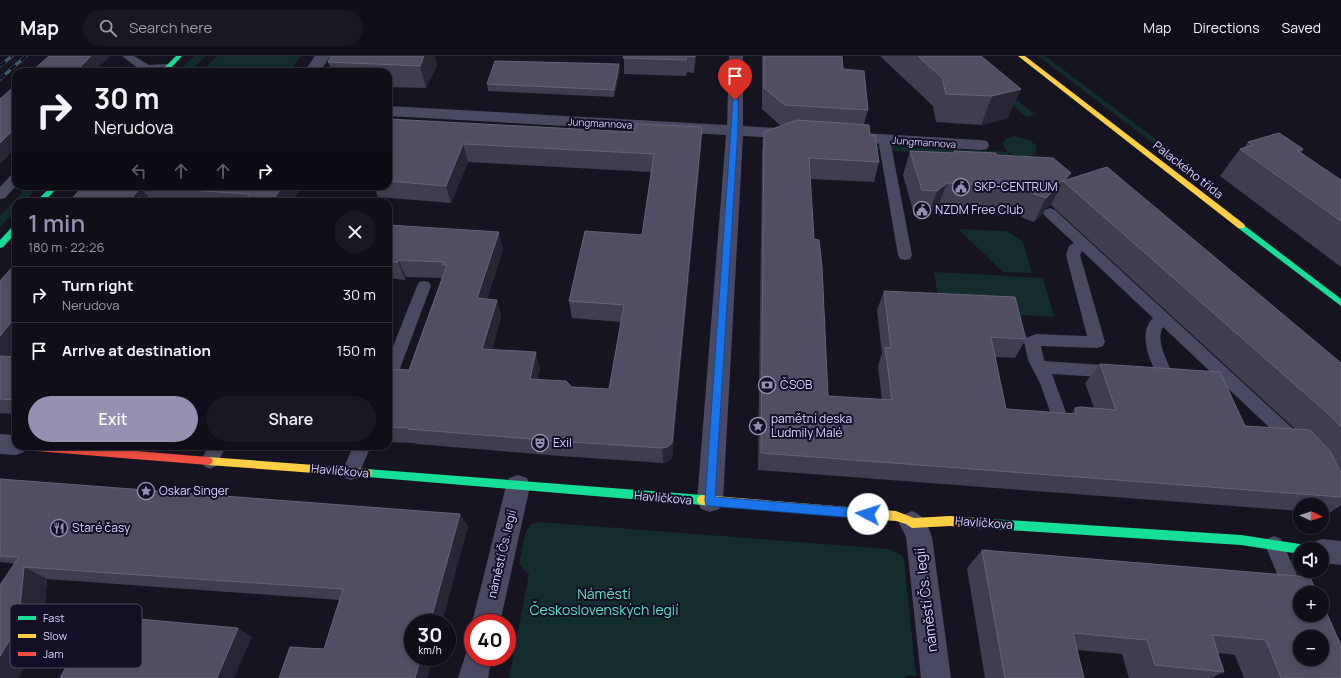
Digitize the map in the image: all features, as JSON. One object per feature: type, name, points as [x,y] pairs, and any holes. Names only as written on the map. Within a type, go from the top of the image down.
[{"type":"street","points":[[167,68],[179,56]]},
{"type":"street","points":[[315,68],[323,56]]},
{"type":"street","points":[[710,501],[735,130],[736,56]]},
{"type":"street","name":"Palackého třída","points":[[1021,56],[1341,303]]},
{"type":"street","name":"Jungmannova","points":[[392,111],[808,134]]},
{"type":"street","name":"Jungmannova","points":[[831,136],[981,145]]},
{"type":"street","points":[[44,198],[51,190]]},
{"type":"street","points":[[0,245],[12,232]]},
{"type":"street","points":[[0,444],[12,445]]},
{"type":"street","name":"Havlíčkova","points":[[118,450],[213,454],[352,472],[896,516],[909,520],[912,523],[950,521],[1241,540],[1293,548]]},
{"type":"street","name":"náměstí Čs. legií","points":[[488,614],[518,486]]},
{"type":"street","name":"náměstí Čs. legií","points":[[912,523],[916,528],[919,537],[936,678]]},
{"type":"street","points":[[1329,552],[1341,553]]},
{"type":"street","points":[[473,678],[476,666]]},
{"type":"lane","points":[[127,56],[141,68]]},
{"type":"lane","points":[[884,139],[905,255]]},
{"type":"lane","points":[[0,195],[12,182]]},
{"type":"lane","points":[[1050,213],[1307,454]]},
{"type":"lane","points":[[1060,418],[1052,390],[1040,367],[1032,345],[1034,340],[1097,342],[1073,255],[1074,249],[1083,244]]},
{"type":"lane","points":[[392,369],[424,286]]},
{"type":"lane","points":[[1149,374],[1155,323],[1163,319]]},
{"type":"lane","points":[[1040,367],[1227,378]]},
{"type":"lane","points":[[352,472],[360,450]]},
{"type":"lane","points":[[1274,545],[1293,589]]},
{"type":"green space","points":[[194,56],[205,56],[193,68],[182,68]]},
{"type":"green space","points":[[217,56],[301,56],[292,68],[206,68]]},
{"type":"green space","points":[[954,56],[965,56],[1035,115],[1026,117]]},
{"type":"green space","points":[[1038,56],[1045,56],[1185,161],[1179,163]]},
{"type":"green space","points":[[1014,136],[1030,140],[1036,146],[1036,153],[1030,156],[1022,157],[1008,152],[1009,157],[762,144],[762,139],[1007,152],[1004,146],[1004,141],[1007,138]]},
{"type":"green space","points":[[24,190],[35,190],[28,198],[17,198]]},
{"type":"green space","points":[[12,203],[12,214],[0,227],[0,216]]},
{"type":"green space","points":[[958,229],[1006,231],[1023,241],[1032,273],[1003,272]]},
{"type":"green space","points":[[934,272],[1043,278],[1054,317],[940,310]]},
{"type":"green space","name":"Náměstí Československých legií","points":[[539,522],[889,549],[901,555],[904,559],[916,676],[907,675],[905,678],[509,678],[511,666],[516,666],[516,642],[529,574],[519,564],[525,534],[530,525]]},
{"type":"building","points":[[49,56],[91,56],[79,68],[36,68]]},
{"type":"building","points":[[331,56],[424,56],[420,66],[328,62]]},
{"type":"building","points":[[624,56],[687,56],[686,60],[623,58]]},
{"type":"building","points":[[764,56],[842,56],[843,69],[864,71],[868,110],[785,105],[764,88]]},
{"type":"building","points":[[918,56],[981,56],[1021,89],[992,96],[946,94],[942,78]]},
{"type":"building","points":[[495,61],[619,64],[614,90],[487,84]]},
{"type":"building","points":[[12,88],[12,131],[0,143],[0,99]]},
{"type":"building","points":[[392,119],[634,132],[636,124],[702,127],[672,443],[667,447],[662,448],[392,427],[392,369],[409,370],[447,265],[442,265],[444,262],[399,260],[398,262],[392,262],[392,225],[499,232],[477,298],[497,300],[482,349],[536,352],[530,379],[566,381],[572,387],[609,389],[624,305],[569,301],[585,231],[642,235],[654,154],[463,144],[446,186],[392,181]]},
{"type":"building","points":[[797,120],[869,125],[870,135],[875,135],[879,162],[809,158],[814,239],[819,240],[822,267],[828,396],[892,400],[885,347],[891,348],[884,291],[1015,297],[1026,339],[991,337],[1006,409],[1077,414],[1075,408],[1080,407],[1116,410],[1100,364],[1220,372],[1245,426],[1310,430],[1330,451],[1341,473],[1341,497],[761,453],[764,132]]},
{"type":"building","points":[[1279,133],[1303,149],[1298,151],[1341,180],[1341,221],[1240,149],[1253,145],[1248,142]]},
{"type":"building","points":[[910,151],[996,153],[996,155],[1053,158],[1071,173],[1063,181],[1056,185],[1054,190],[1046,198],[1034,194],[1025,187],[947,183],[937,191],[922,190]]},
{"type":"building","points":[[1107,167],[1341,363],[1341,427],[1333,418],[1063,181]]},
{"type":"building","points":[[80,190],[138,190],[131,198],[72,198]]},
{"type":"building","points":[[188,190],[280,190],[274,198],[247,198],[250,194]]},
{"type":"building","points":[[12,268],[12,321],[0,336],[0,281]]},
{"type":"building","points":[[0,356],[12,357],[12,400],[0,399]]},
{"type":"building","points":[[0,479],[460,514],[432,614],[404,614],[404,666],[418,666],[415,678],[279,678],[290,647],[324,649],[343,589],[24,567],[20,604],[10,604],[10,639],[0,656],[0,585],[19,557],[0,556]]},
{"type":"building","points":[[982,550],[1293,576],[1293,578],[1310,578],[1314,586],[1293,586],[1293,622],[1329,622],[1329,618],[1341,645],[1341,678],[1281,678],[1266,640],[1212,635],[1224,672],[1155,665],[1147,640],[1073,633],[1084,678],[1005,678]]},
{"type":"building","points":[[142,619],[238,628],[217,678],[60,678],[65,668],[142,668]]},
{"type":"railway","points":[[0,66],[12,56]]},
{"type":"railway","points":[[12,68],[26,56]]},
{"type":"railway","points":[[0,79],[12,68]]},
{"type":"traffic: fast","points":[[167,68],[179,56]]},
{"type":"traffic: fast","points":[[44,198],[51,190]]},
{"type":"traffic: fast","points":[[1241,226],[1341,303]]},
{"type":"traffic: fast","points":[[0,245],[12,232]]},
{"type":"traffic: fast","points":[[367,473],[702,500]]},
{"type":"traffic: fast","points":[[977,523],[1241,540],[1293,548]]},
{"type":"traffic: slow","points":[[1021,56],[1241,226]]},
{"type":"traffic: slow","points":[[208,461],[367,473]]},
{"type":"traffic: slow","points":[[702,500],[896,516],[909,520],[912,523],[950,521],[977,523]]},
{"type":"traffic: jam","points":[[73,450],[208,461]]},
{"type":"place","name":"SKP-CENTRUM","points":[[961,187]]},
{"type":"place","name":"NZDM Free Club","points":[[922,210]]},
{"type":"place","name":"ČSOB","points":[[767,385]]},
{"type":"place","name":"pamětní deska Ludmily Malé","points":[[758,426]]},
{"type":"place","name":"Exil","points":[[540,443]]},
{"type":"place","name":"Oskar Singer","points":[[146,491]]},
{"type":"place","name":"Staré časy","points":[[59,528]]},
{"type":"route","points":[[735,100],[735,130],[710,501],[868,514]]}]
